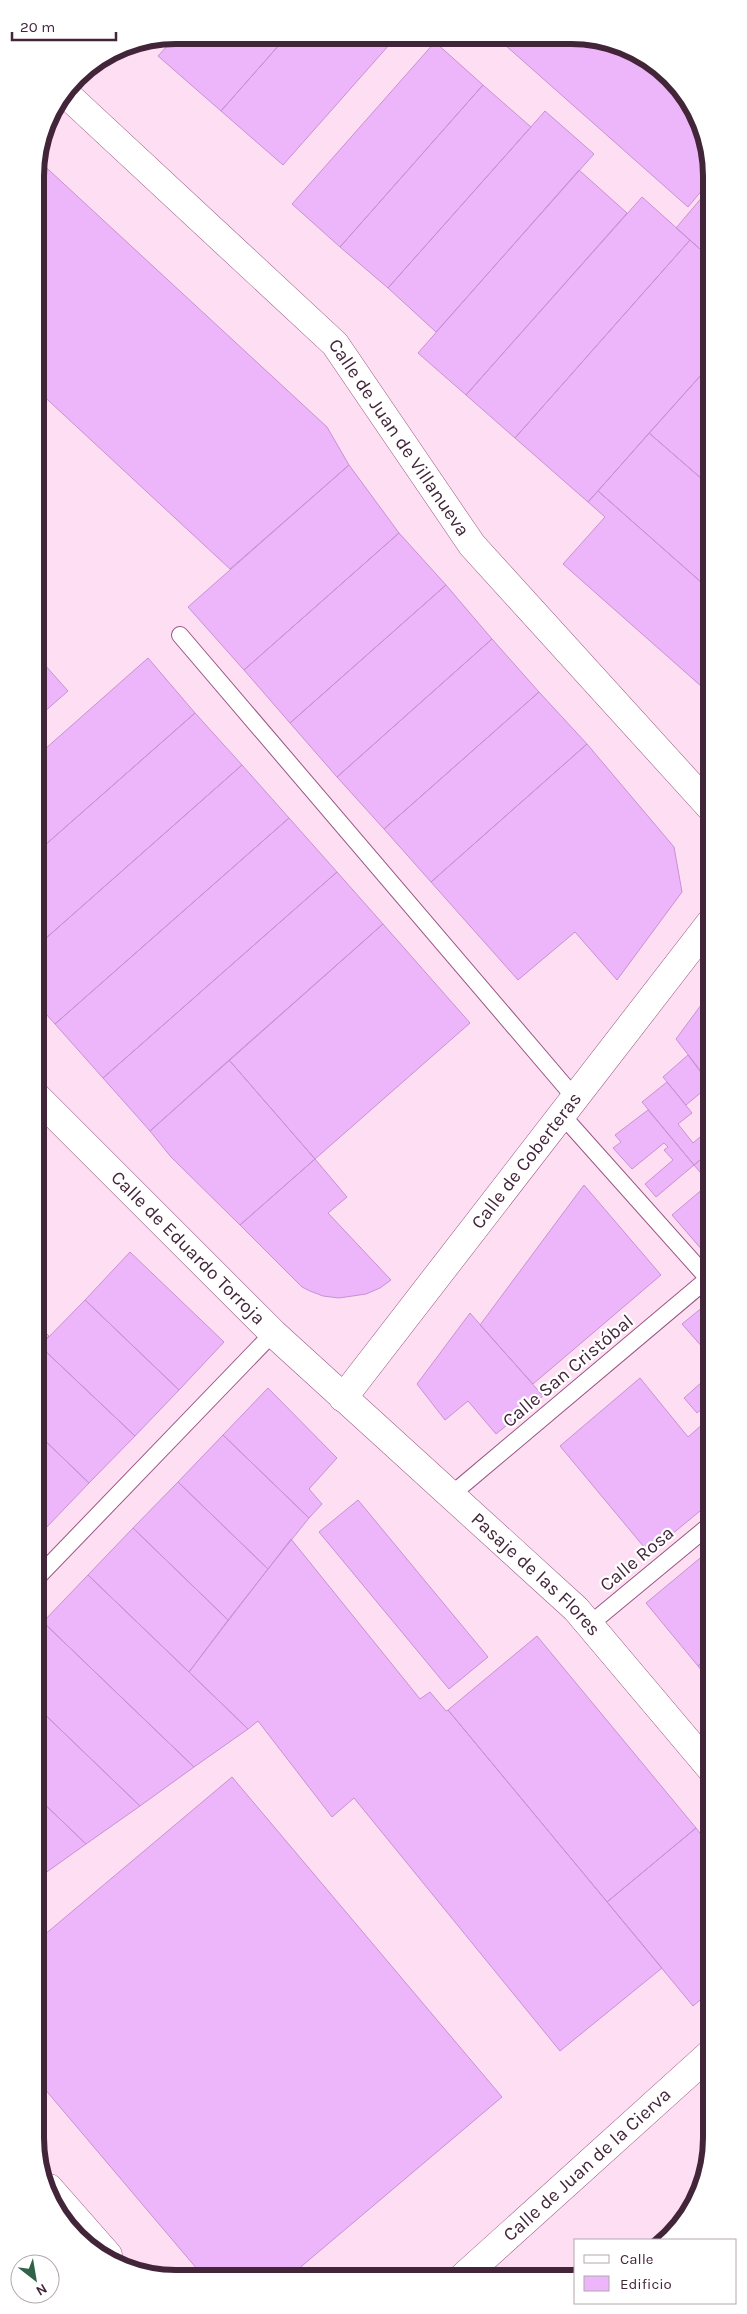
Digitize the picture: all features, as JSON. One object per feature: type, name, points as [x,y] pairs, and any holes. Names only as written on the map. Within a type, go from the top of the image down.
[{"type":"street","name":"Calle de Juan de Villanueva","points":[[70,97],[335,344],[472,545],[703,799]]},
{"type":"street","name":"Calle de Coberteras","points":[[343,1398],[703,932]]},
{"type":"street","name":"Calle de Eduardo Torroja","points":[[44,1104],[273,1333],[343,1398]]},
{"type":"street","name":"Pasaje de las Flores","points":[[343,1398],[576,1609],[703,1760]]},
{"type":"street","name":"Calle de Juan de la Cierva","points":[[471,2270],[703,2060]]},
{"type":"street","points":[[58,2197],[103,2248]]},
{"type":"lane","points":[[180,635],[703,1270]]},
{"type":"lane","name":"Calle San Cristóbal","points":[[451,1495],[703,1285]]},
{"type":"lane","points":[[44,1571],[273,1333]]},
{"type":"lane","name":"Calle Rosa","points":[[589,1625],[703,1531]]},
{"type":"building","points":[[169,44],[280,44],[221,111],[158,56]]},
{"type":"building","points":[[280,44],[390,44],[283,165],[221,111]]},
{"type":"building","points":[[433,44],[437,44],[483,85],[340,247],[292,204]]},
{"type":"building","points":[[504,44],[597,46],[630,57],[665,82],[686,110],[701,150],[703,189],[688,207]]},
{"type":"building","points":[[483,85],[531,127],[388,288],[340,247]]},
{"type":"building","points":[[545,111],[594,154],[436,332],[388,288]]},
{"type":"building","points":[[44,166],[327,427],[349,465],[230,569],[44,396]]},
{"type":"building","points":[[579,170],[627,213],[466,395],[418,353]]},
{"type":"building","points":[[703,196],[703,252],[676,228]]},
{"type":"building","points":[[642,197],[690,240],[515,438],[466,395]]},
{"type":"building","points":[[690,240],[703,252],[703,373],[588,502],[515,438]]},
{"type":"building","points":[[701,375],[703,377],[703,480],[649,433]]},
{"type":"building","points":[[649,433],[703,480],[703,584],[598,491]]},
{"type":"building","points":[[349,465],[399,533],[244,670],[188,607]]},
{"type":"building","points":[[598,491],[703,584],[703,688],[563,564],[605,517],[588,502]]},
{"type":"building","points":[[399,533],[446,585],[290,723],[244,670]]},
{"type":"building","points":[[446,585],[492,639],[337,777],[290,723]]},
{"type":"building","points":[[492,639],[539,692],[384,829],[337,777]]},
{"type":"building","points":[[148,658],[195,713],[44,846],[44,750]]},
{"type":"building","points":[[44,664],[68,691],[44,712]]},
{"type":"building","points":[[539,692],[587,744],[431,882],[384,829]]},
{"type":"building","points":[[195,713],[242,765],[44,940],[44,846]]},
{"type":"building","points":[[587,744],[674,847],[682,892],[617,980],[575,932],[518,980],[431,882]]},
{"type":"building","points":[[242,765],[289,818],[55,1024],[44,1012],[44,940]]},
{"type":"building","points":[[289,818],[337,872],[103,1078],[55,1024]]},
{"type":"building","points":[[337,872],[383,924],[150,1131],[103,1078]]},
{"type":"building","points":[[383,924],[470,1023],[315,1159],[229,1060]]},
{"type":"building","points":[[703,1002],[703,1074],[676,1039]]},
{"type":"building","points":[[688,1055],[703,1075],[703,1091],[686,1105],[663,1077]]},
{"type":"building","points":[[229,1060],[315,1159],[240,1225],[171,1157],[150,1131]]},
{"type":"building","points":[[667,1082],[692,1113],[678,1124],[693,1143],[703,1134],[703,1158],[694,1165],[642,1102]]},
{"type":"building","points":[[648,1110],[694,1165],[656,1197],[645,1184],[673,1160],[664,1150],[668,1147],[664,1143],[632,1169],[613,1148],[621,1142],[615,1135]]},
{"type":"building","points":[[703,1158],[703,1176],[694,1165]]},
{"type":"building","points":[[315,1159],[347,1197],[328,1213],[391,1280],[380,1288],[366,1294],[339,1298],[323,1296],[310,1291],[302,1287],[240,1225]]},
{"type":"building","points":[[584,1185],[661,1275],[533,1384],[480,1325]]},
{"type":"building","points":[[703,1189],[703,1251],[672,1215]]},
{"type":"building","points":[[130,1252],[224,1342],[179,1390],[85,1300]]},
{"type":"building","points":[[85,1300],[179,1390],[135,1436],[44,1350],[44,1342]]},
{"type":"building","points":[[703,1307],[703,1348],[682,1324]]},
{"type":"building","points":[[470,1313],[543,1396],[496,1434],[468,1401],[445,1420],[417,1384]]},
{"type":"building","points":[[44,1331],[49,1336],[44,1342]]},
{"type":"building","points":[[44,1350],[135,1436],[89,1483],[44,1440]]},
{"type":"building","points":[[640,1378],[688,1437],[703,1424],[703,1509],[649,1553],[560,1446]]},
{"type":"building","points":[[703,1381],[703,1408],[697,1413],[684,1398]]},
{"type":"building","points":[[268,1388],[337,1458],[309,1489],[322,1504],[309,1518],[223,1435]]},
{"type":"building","points":[[223,1435],[309,1518],[268,1569],[178,1482]]},
{"type":"building","points":[[44,1440],[89,1483],[44,1530]]},
{"type":"building","points":[[178,1482],[268,1569],[228,1620],[133,1528]]},
{"type":"building","points":[[358,1500],[488,1657],[449,1689],[319,1532]]},
{"type":"building","points":[[133,1528],[228,1620],[189,1672],[88,1575]]},
{"type":"building","points":[[291,1539],[420,1699],[430,1692],[446,1711],[448,1710],[662,1968],[560,2051],[354,1798],[332,1817],[258,1721],[248,1729],[189,1672]]},
{"type":"building","points":[[703,1556],[703,1662],[698,1666],[646,1603]]},
{"type":"building","points":[[88,1575],[248,1729],[194,1767],[44,1621]]},
{"type":"building","points":[[44,1623],[194,1767],[140,1806],[44,1714]]},
{"type":"building","points":[[537,1636],[696,1828],[607,1902],[448,1710]]},
{"type":"building","points":[[703,1662],[703,1673],[698,1666]]},
{"type":"building","points":[[44,1714],[140,1806],[86,1844],[44,1804]]},
{"type":"building","points":[[232,1777],[502,2097],[297,2270],[198,2270],[44,2088],[44,1935]]},
{"type":"building","points":[[44,1804],[86,1844],[44,1874]]},
{"type":"building","points":[[696,1828],[703,1837],[703,1998],[693,2006],[607,1902]]}]
